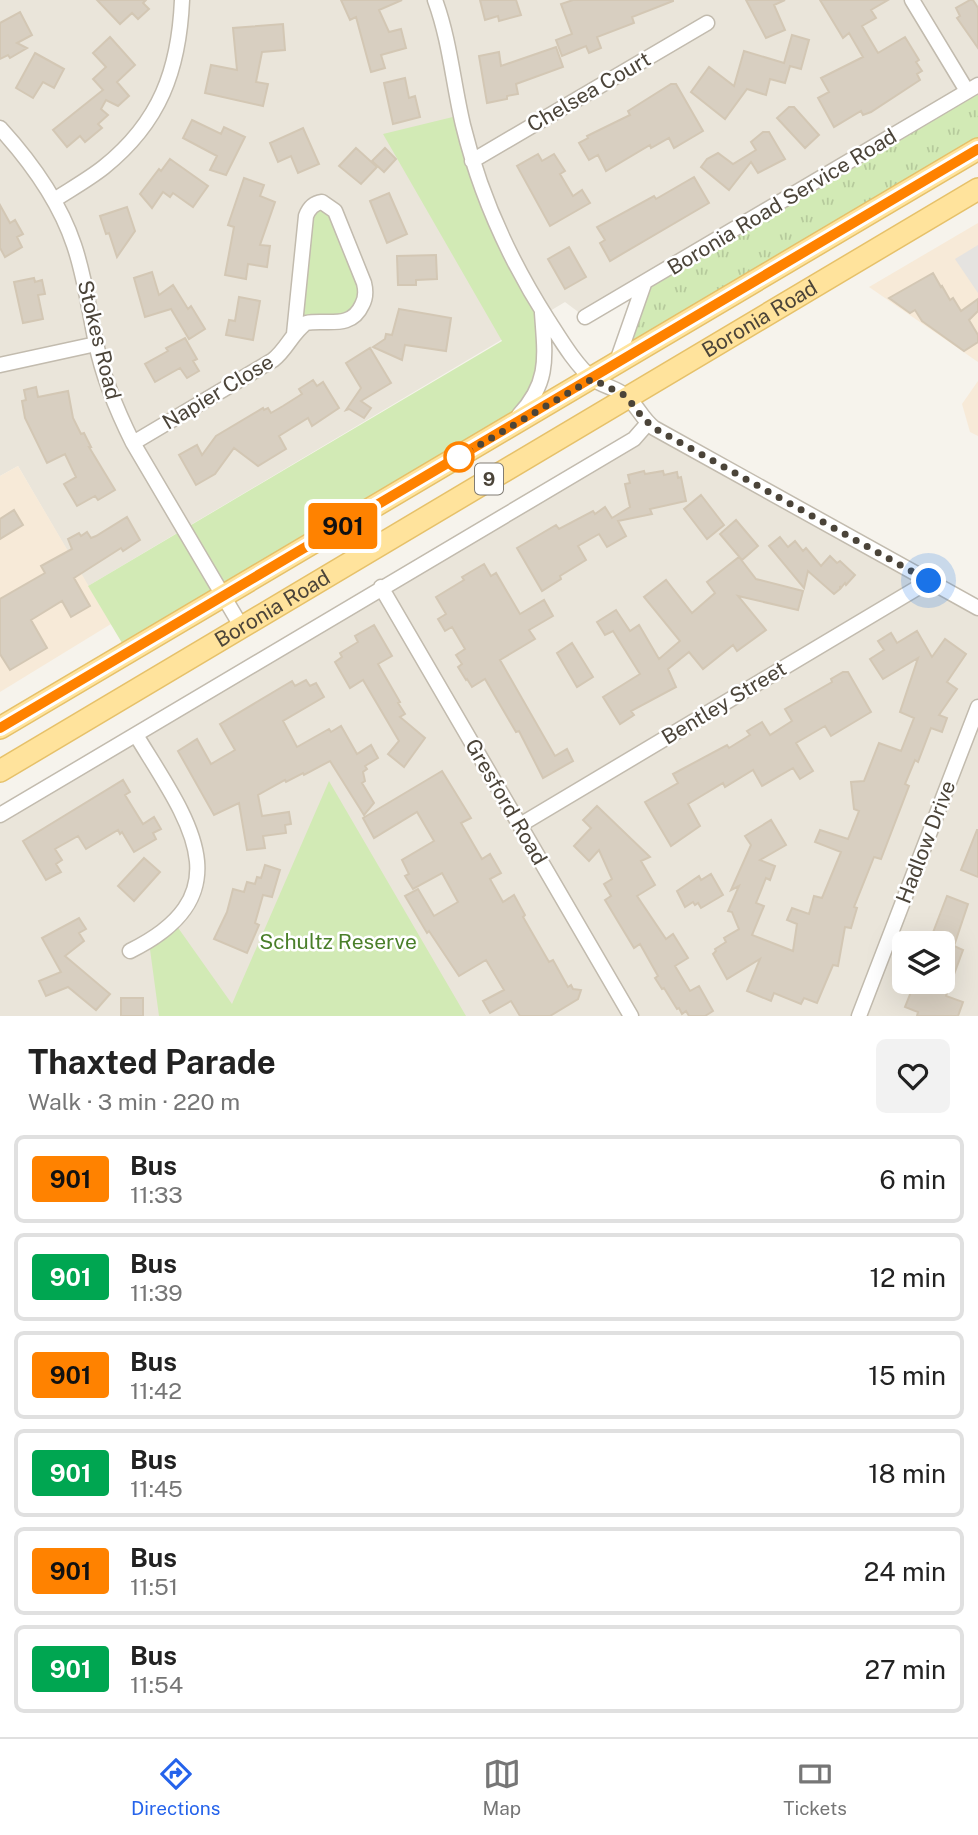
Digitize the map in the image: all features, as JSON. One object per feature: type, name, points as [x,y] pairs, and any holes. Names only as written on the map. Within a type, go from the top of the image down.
[{"type":"main road","name":"Boronia Road","points":[[0,728],[978,149]]},
{"type":"main road","name":"Boronia Road","points":[[0,771],[626,396],[978,189]]},
{"type":"street","points":[[54,200],[117,156],[157,107],[169,83],[176,60],[181,0]]},
{"type":"street","points":[[435,0],[447,33],[458,101],[472,161],[487,207],[541,310],[592,379],[626,396],[648,423],[978,608]]},
{"type":"street","points":[[912,0],[972,88]]},
{"type":"street","name":"Chelsea Court","points":[[472,161],[707,23]]},
{"type":"street","name":"Boronia Road Service Road","points":[[585,317],[972,88]]},
{"type":"street","name":"Stokes Road","points":[[0,128],[33,168],[54,200],[73,242],[109,388],[133,443],[241,626]]},
{"type":"street","points":[[323,202],[332,208],[337,217],[364,283],[364,300],[355,316],[347,321],[306,323],[294,334],[306,216],[308,209],[323,202]]},
{"type":"street","points":[[616,364],[644,284]]},
{"type":"street","points":[[506,429],[529,404],[541,382],[544,353],[541,310]]},
{"type":"street","name":"Napier Close","points":[[133,443],[274,360],[289,345],[294,334]]},
{"type":"street","points":[[0,365],[96,344]]},
{"type":"street","name":"Boronia Road","points":[[0,815],[634,439],[648,423]]},
{"type":"street","name":"Bentley Street","points":[[520,825],[929,581]]},
{"type":"street","name":"Gresford Road","points":[[382,587],[631,1016]]},
{"type":"street","name":"Hadlow Drive","points":[[859,1016],[978,707]]},
{"type":"street","points":[[130,951],[158,936],[181,915],[194,892],[198,867],[190,830],[136,735]]},
{"type":"shaded area","points":[[0,0],[978,0],[978,85],[585,317],[565,302],[88,586],[18,466],[0,476]]},
{"type":"shaded area","points":[[978,223],[978,362],[869,287]]},
{"type":"shaded area","points":[[978,245],[978,293],[955,259]]},
{"type":"shaded area","points":[[978,381],[978,436],[970,432],[962,404]]},
{"type":"shaded area","points":[[648,423],[978,608],[978,1016],[0,1016],[0,815]]},
{"type":"shaded area","points":[[18,466],[111,624],[0,692],[0,476]]},
{"type":"green space","points":[[978,85],[978,149],[616,364],[644,284]]},
{"type":"green space","points":[[461,115],[472,161],[541,310],[544,353],[529,404],[128,653],[88,586],[502,341],[383,134]]},
{"type":"green space","points":[[322,202],[364,283],[355,316],[302,325],[305,222]]},
{"type":"green space","name":"Schultz Reserve","points":[[329,781],[466,1016],[159,1016],[149,942],[174,922],[232,1004]]},
{"type":"building","points":[[97,0],[146,0],[143,3],[149,9],[138,19],[132,13],[120,24]]},
{"type":"building","points":[[341,0],[402,0],[379,10],[389,32],[401,29],[406,48],[381,55],[385,68],[371,72],[356,17],[350,20]]},
{"type":"building","points":[[480,0],[516,0],[521,15],[499,21],[498,16],[485,20]]},
{"type":"building","points":[[573,0],[673,1],[632,17],[634,23],[597,37],[601,48],[589,53],[586,46],[562,56],[556,40],[572,34],[561,4]]},
{"type":"building","points":[[746,0],[785,0],[774,5],[785,30],[766,38]]},
{"type":"building","points":[[820,0],[888,0],[871,10],[876,18],[862,26],[878,53],[905,37],[919,60],[916,62],[922,71],[917,74],[920,80],[871,112],[863,115],[861,111],[834,127],[818,98],[829,92],[821,78],[863,57],[849,33],[843,38]]},
{"type":"building","points":[[973,0],[978,8],[978,48],[957,18],[960,16],[956,8]]},
{"type":"building","points":[[20,12],[32,35],[17,43],[27,48],[10,58],[8,55],[0,59],[0,23]]},
{"type":"building","points":[[283,24],[285,50],[262,52],[256,82],[268,84],[263,106],[205,93],[211,65],[237,70],[233,28]]},
{"type":"building","points":[[792,35],[809,40],[801,69],[790,66],[785,83],[770,79],[766,95],[747,89],[725,119],[691,92],[709,67],[734,86],[744,51],[784,63]]},
{"type":"building","points":[[110,37],[135,65],[117,82],[129,96],[118,106],[106,100],[101,109],[108,115],[98,124],[102,128],[85,142],[80,136],[67,147],[53,130],[103,90],[93,79],[106,67],[93,53]]},
{"type":"building","points":[[556,47],[563,67],[516,84],[518,94],[487,103],[479,56],[499,52],[501,66]]},
{"type":"building","points":[[35,53],[64,69],[54,88],[43,82],[33,98],[16,88]]},
{"type":"building","points":[[405,78],[409,98],[415,96],[420,117],[393,124],[384,83]]},
{"type":"building","points":[[671,84],[676,84],[703,131],[674,148],[669,138],[651,148],[650,145],[606,171],[598,155],[589,160],[579,143],[588,138],[587,136],[630,115],[628,111]]},
{"type":"building","points":[[789,107],[794,107],[819,135],[805,148],[777,118]]},
{"type":"building","points":[[192,120],[221,134],[224,127],[245,137],[226,175],[210,170],[217,156],[183,138]]},
{"type":"building","points":[[303,128],[319,164],[298,173],[291,156],[278,162],[270,143]]},
{"type":"building","points":[[763,132],[769,132],[785,159],[758,173],[751,162],[729,190],[701,167],[707,159],[718,153],[733,164],[756,150],[751,142]]},
{"type":"building","points":[[356,148],[377,167],[361,184],[339,166]]},
{"type":"building","points":[[385,148],[396,159],[384,172],[372,161]]},
{"type":"building","points":[[538,154],[542,161],[554,154],[565,171],[560,174],[573,196],[582,190],[590,203],[550,226],[517,166]]},
{"type":"building","points":[[170,159],[208,186],[193,207],[173,193],[170,197],[163,192],[152,208],[140,194]]},
{"type":"building","points":[[694,177],[709,203],[610,261],[600,243],[605,240],[597,227],[654,196],[656,199]]},
{"type":"building","points":[[244,178],[264,185],[260,196],[275,202],[260,245],[270,246],[267,267],[248,264],[246,279],[225,275],[234,227],[228,225]]},
{"type":"building","points":[[389,193],[407,234],[387,243],[370,201]]},
{"type":"building","points":[[0,205],[10,223],[15,220],[23,234],[17,237],[22,247],[5,257],[0,248]]},
{"type":"building","points":[[127,207],[135,231],[117,257],[100,216]]},
{"type":"building","points":[[569,247],[586,277],[565,289],[548,259]]},
{"type":"building","points":[[436,255],[437,279],[416,280],[416,285],[398,285],[397,256]]},
{"type":"building","points":[[152,272],[159,295],[173,285],[188,309],[191,306],[205,329],[189,339],[171,309],[145,317],[134,278]]},
{"type":"building","points":[[933,273],[950,300],[953,298],[961,311],[978,299],[978,311],[969,320],[978,335],[978,342],[964,351],[922,321],[915,310],[910,313],[889,298]]},
{"type":"building","points":[[34,278],[35,282],[42,280],[45,294],[38,295],[43,319],[23,323],[14,282]]},
{"type":"building","points":[[239,297],[260,301],[253,340],[226,335],[229,320],[235,321]]},
{"type":"building","points":[[399,309],[451,318],[446,351],[405,345],[402,360],[373,347],[385,339],[386,334],[392,335]]},
{"type":"building","points":[[185,338],[197,359],[193,361],[199,371],[187,378],[180,368],[155,382],[145,364]]},
{"type":"building","points":[[370,348],[391,383],[361,401],[371,408],[364,418],[349,409],[346,410],[361,388],[346,363]]},
{"type":"building","points":[[313,380],[317,386],[323,382],[339,408],[312,426],[308,418],[279,436],[286,449],[258,466],[234,448],[215,474],[196,485],[179,455],[197,445],[202,455],[216,436],[263,408],[268,408],[271,413],[302,394],[299,389]]},
{"type":"building","points":[[36,387],[38,397],[68,391],[73,418],[115,490],[98,500],[95,496],[77,506],[64,484],[76,477],[65,454],[47,463],[25,418],[22,401],[26,400],[24,390]]},
{"type":"building","points":[[644,471],[645,474],[663,471],[664,475],[677,472],[678,478],[681,477],[686,501],[650,509],[652,514],[618,521],[626,536],[607,547],[599,534],[578,546],[586,560],[542,591],[517,548],[556,525],[559,529],[605,507],[612,518],[630,507],[625,484],[630,483],[628,475]]},
{"type":"building","points":[[701,495],[724,525],[707,539],[684,509]]},
{"type":"building","points":[[14,510],[23,525],[0,539],[0,519]]},
{"type":"building","points":[[127,517],[140,540],[123,551],[121,548],[74,578],[90,606],[71,617],[62,601],[31,620],[47,648],[10,670],[0,654],[0,599],[45,573],[41,566],[72,549],[68,539],[87,532],[91,538]]},
{"type":"building","points":[[736,520],[758,546],[742,560],[720,534]]},
{"type":"building","points":[[780,537],[788,547],[795,541],[803,551],[806,548],[821,566],[830,556],[855,575],[834,594],[808,571],[804,588],[769,546]]},
{"type":"building","points":[[739,557],[756,579],[803,591],[798,610],[738,596],[766,630],[737,651],[733,645],[703,669],[689,652],[668,669],[676,687],[631,711],[634,715],[620,724],[603,697],[640,674],[613,631],[605,635],[597,622],[616,610],[630,631],[639,625],[659,659],[680,641],[644,597],[666,580],[692,613],[715,593],[707,582]]},
{"type":"building","points":[[484,564],[491,576],[496,573],[520,614],[544,600],[553,616],[529,630],[535,639],[500,660],[555,756],[567,749],[573,761],[543,778],[519,731],[516,732],[485,679],[472,687],[466,680],[458,667],[462,664],[456,655],[465,649],[452,627],[445,631],[438,619],[446,614],[436,597]]},
{"type":"building","points":[[374,625],[392,656],[378,664],[405,714],[400,717],[425,738],[404,767],[388,754],[399,741],[363,680],[350,688],[335,662],[342,657],[340,653],[358,642],[355,636]]},
{"type":"building","points":[[917,631],[932,657],[945,639],[966,654],[947,682],[957,689],[939,715],[947,718],[942,732],[931,728],[918,762],[915,760],[905,784],[909,786],[881,859],[874,857],[854,907],[857,908],[851,928],[845,927],[838,966],[833,965],[817,1003],[804,998],[801,1004],[774,993],[771,1001],[747,991],[760,959],[727,979],[713,954],[715,949],[726,942],[724,938],[739,929],[732,912],[728,911],[739,886],[731,890],[751,845],[745,836],[771,820],[786,845],[760,860],[775,866],[770,880],[766,878],[756,903],[764,906],[752,935],[793,951],[797,924],[787,920],[792,908],[809,914],[814,896],[822,898],[841,852],[815,842],[820,830],[848,839],[859,811],[854,809],[851,782],[864,781],[879,743],[901,751],[914,718],[900,712],[918,658],[883,679],[870,659],[884,650],[878,641],[891,633],[897,643]]},
{"type":"building","points":[[572,643],[593,677],[577,687],[557,653]]},
{"type":"building","points":[[848,672],[871,712],[831,736],[825,726],[796,743],[813,771],[800,779],[793,768],[762,786],[753,770],[725,787],[723,783],[688,804],[700,826],[671,846],[645,802],[678,783],[673,774],[727,745],[729,748],[750,735],[747,731],[762,722],[770,735],[792,721],[785,709],[832,682],[831,679]]},
{"type":"building","points":[[306,680],[310,686],[316,683],[324,697],[283,721],[297,747],[329,729],[331,732],[341,726],[357,754],[371,745],[378,758],[365,766],[365,781],[362,783],[374,803],[364,815],[330,761],[258,795],[262,816],[289,812],[291,824],[285,825],[286,833],[263,836],[265,848],[247,850],[239,803],[214,815],[178,751],[197,739],[211,764],[235,750],[220,724],[292,681],[295,686]]},
{"type":"building","points":[[442,771],[471,818],[461,823],[482,859],[490,854],[501,873],[490,879],[503,902],[514,895],[525,915],[523,917],[549,962],[553,960],[568,987],[571,985],[573,989],[581,990],[578,999],[550,1016],[520,1016],[511,1001],[490,1013],[483,1001],[504,990],[486,960],[459,976],[429,931],[427,933],[405,896],[418,889],[434,916],[458,902],[442,873],[413,889],[405,876],[409,874],[402,860],[434,841],[417,812],[374,838],[363,818]]},
{"type":"building","points":[[123,780],[130,792],[125,795],[143,824],[154,817],[161,829],[153,833],[156,839],[134,852],[118,830],[86,849],[78,836],[55,849],[62,860],[56,864],[61,872],[46,880],[23,841]]},
{"type":"building","points":[[597,806],[650,857],[641,861],[655,885],[637,896],[666,939],[673,934],[688,958],[675,966],[690,991],[699,986],[713,1011],[705,1016],[689,1016],[686,1011],[682,1014],[679,1008],[677,1009],[655,978],[658,976],[640,944],[634,948],[605,900],[611,896],[604,884],[612,879],[599,850],[589,861],[574,846],[591,828],[583,820]]},
{"type":"building","points":[[978,830],[978,877],[961,870]]},
{"type":"building","points":[[144,858],[160,872],[134,901],[118,886]]},
{"type":"building","points":[[265,865],[280,870],[272,897],[263,895],[255,923],[259,925],[247,953],[214,939],[227,912],[233,889],[244,892],[247,882],[255,884],[257,877],[261,878]]},
{"type":"building","points":[[711,874],[723,895],[701,908],[698,903],[695,905],[693,902],[685,907],[677,891],[699,876],[701,880]]},
{"type":"building","points":[[947,896],[968,904],[955,943],[955,931],[934,931]]},
{"type":"building","points":[[79,918],[86,929],[79,933],[84,941],[65,956],[110,994],[96,1010],[68,987],[46,996],[39,981],[61,972],[42,938]]},
{"type":"building","points":[[955,946],[963,950],[955,972]]},
{"type":"building","points":[[910,994],[947,994],[946,996],[963,1002],[958,1016],[917,1016],[918,1012],[905,1007]]},
{"type":"building","points":[[121,998],[143,998],[143,1016],[121,1016]]},
{"type":"bus line","name":"901","points":[[0,728],[978,149]]},
{"type":"route","points":[[459,457],[592,379],[626,396],[654,428],[929,581]]}]
